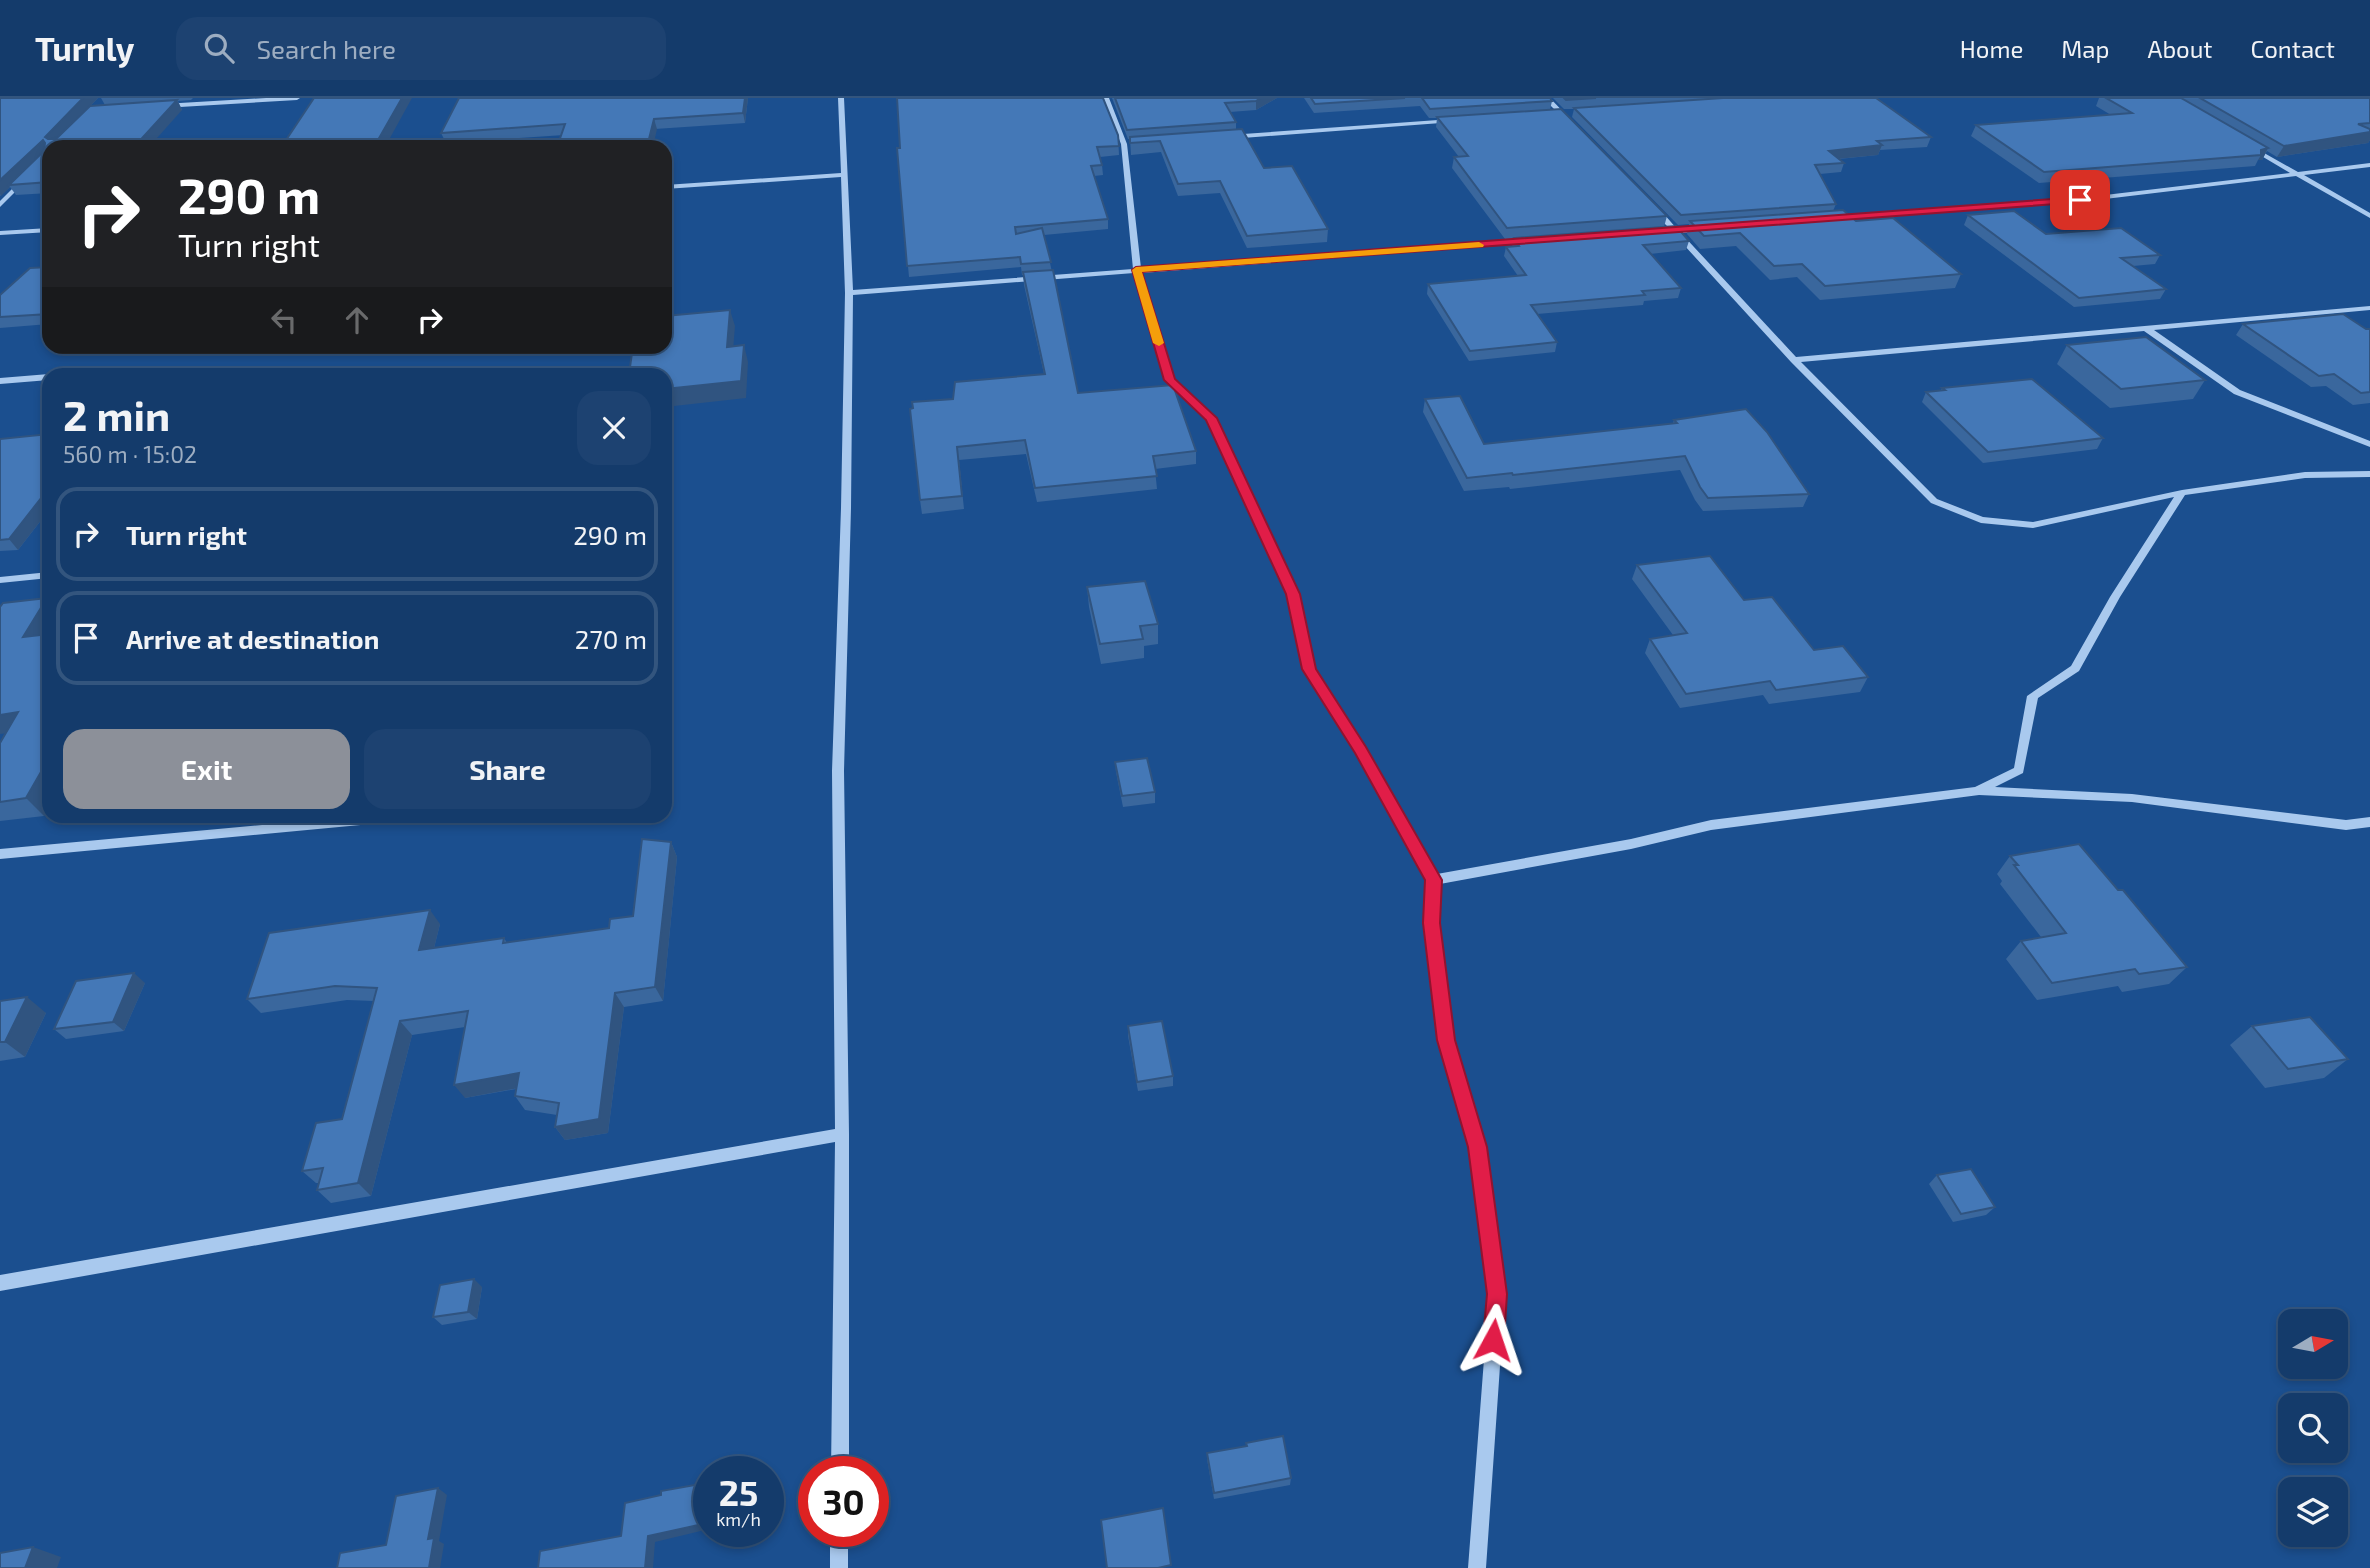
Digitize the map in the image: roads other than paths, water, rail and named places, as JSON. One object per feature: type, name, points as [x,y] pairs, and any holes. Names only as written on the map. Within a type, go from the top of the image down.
[{"type":"street","points":[[161,106],[297,98]]},
{"type":"street","points":[[840,1456],[842,1134],[838,771],[849,293],[841,98]]},
{"type":"street","points":[[1106,98],[1124,144],[1136,270],[1170,380],[1211,418],[1293,594],[1309,669],[1361,751],[1434,880],[1432,923],[1446,1040],[1478,1147],[1497,1294],[1477,1568]]},
{"type":"street","points":[[1546,98],[1571,124]]},
{"type":"street","points":[[1548,115],[1575,113]]},
{"type":"street","points":[[1220,138],[1466,120]]},
{"type":"street","points":[[2236,139],[2370,216]]},
{"type":"street","points":[[1124,144],[1138,143]]},
{"type":"street","points":[[1829,219],[2080,200],[2370,165]]},
{"type":"street","points":[[0,205],[29,175]]},
{"type":"street","points":[[672,187],[843,175]]},
{"type":"street","points":[[1648,201],[1794,360],[1934,501],[1980,520],[2033,525],[2182,493],[2305,475],[2370,474]]},
{"type":"street","points":[[1650,233],[1718,228]]},
{"type":"street","points":[[0,233],[42,230]]},
{"type":"street","points":[[849,293],[1544,240]]},
{"type":"street","points":[[1794,360],[2370,308]]},
{"type":"street","points":[[2147,329],[2237,392],[2370,444]]},
{"type":"street","points":[[0,381],[42,378]]},
{"type":"street","points":[[1977,791],[2018,770],[2033,696],[2075,668],[2115,597],[2182,493]]},
{"type":"street","points":[[0,580],[42,576]]},
{"type":"street","points":[[1434,880],[1631,844],[1711,825],[1977,791],[2132,798],[2346,825],[2370,822]]},
{"type":"street","points":[[0,854],[328,823]]},
{"type":"street","points":[[0,1283],[842,1134]]},
{"type":"street","points":[[839,1547],[839,1568]]}]
